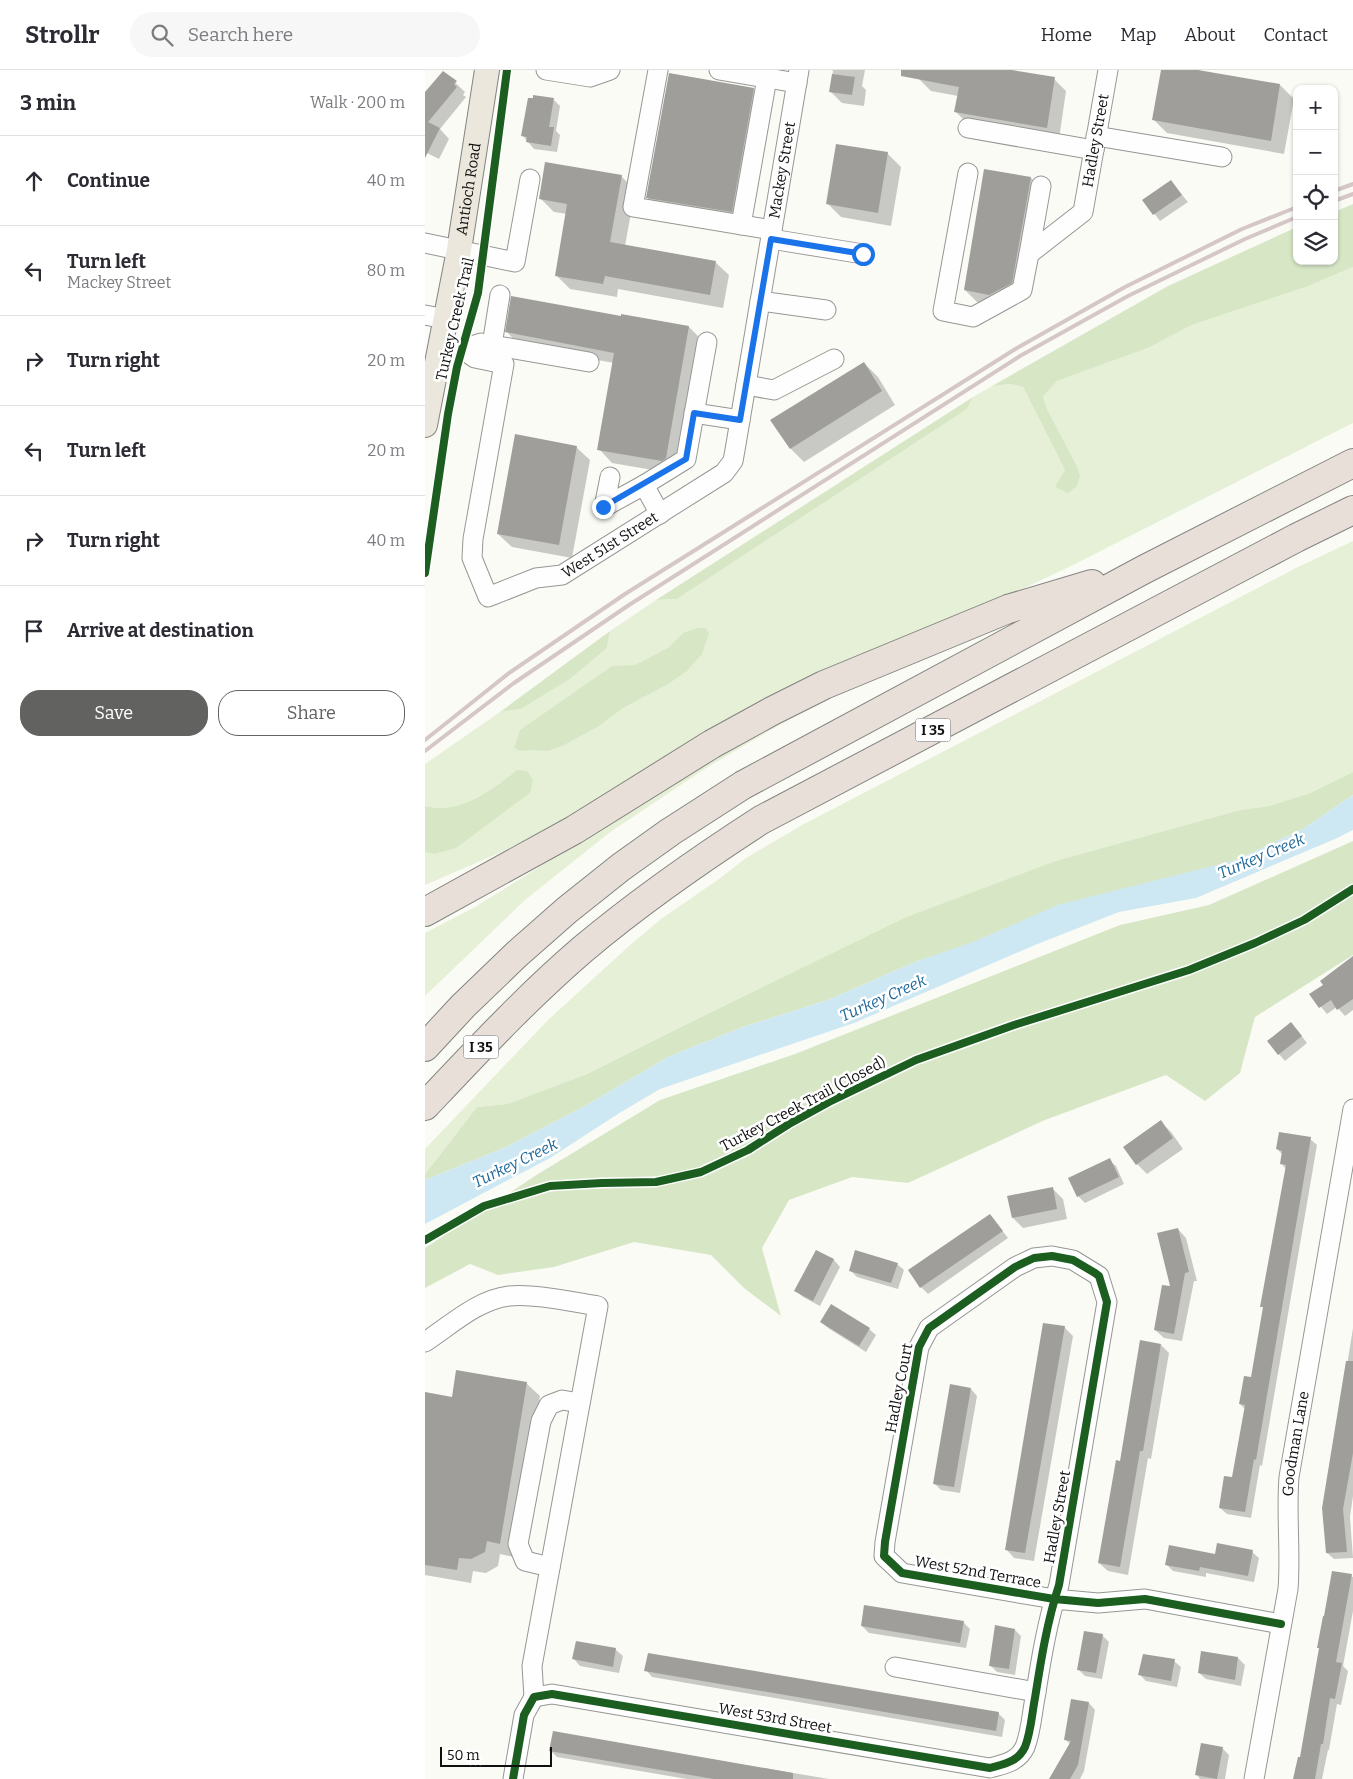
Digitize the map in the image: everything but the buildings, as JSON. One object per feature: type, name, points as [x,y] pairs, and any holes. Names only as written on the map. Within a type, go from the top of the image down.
[{"type":"highway","name":"I 35","points":[[431,1040],[517,954],[567,910],[621,867],[670,832],[743,785],[1145,569],[1353,462]]},
{"type":"highway","name":"I 35","points":[[425,1106],[539,989],[583,949],[646,898],[761,820],[1288,542],[1353,510]]},
{"type":"highway","points":[[429,907],[574,830],[712,744],[825,685],[1008,609],[1145,569]]},
{"type":"main road","name":"Antioch Road","points":[[425,425],[451,347],[435,317],[459,250],[487,70]]},
{"type":"street","points":[[546,70],[590,77],[610,70]]},
{"type":"street","points":[[658,70],[633,207],[741,225],[772,234],[863,254]]},
{"type":"street","points":[[719,70],[767,78],[798,76]]},
{"type":"street","name":"Hadley Street","points":[[1029,254],[1083,212],[1108,70]]},
{"type":"street","name":"Mackey Street","points":[[724,473],[733,462],[798,76]]},
{"type":"street","points":[[741,225],[767,78]]},
{"type":"street","points":[[968,128],[1222,157]]},
{"type":"street","points":[[968,173],[943,311],[973,317],[1022,290],[1041,186]]},
{"type":"street","points":[[425,243],[515,262],[530,179]]},
{"type":"street","points":[[492,345],[500,295]]},
{"type":"street","points":[[760,301],[826,310]]},
{"type":"street","points":[[610,476],[603,507],[686,459],[707,342]]},
{"type":"street","points":[[451,347],[481,343],[589,362]]},
{"type":"street","name":"West 51st Street","points":[[451,347],[475,358],[504,364],[473,538],[472,558],[488,597],[536,578],[563,575],[724,473]]},
{"type":"street","points":[[746,385],[774,390],[834,359]]},
{"type":"street","points":[[694,413],[740,420]]},
{"type":"street","points":[[644,485],[660,514]]},
{"type":"street","name":"Goodman Lane","points":[[1254,1779],[1287,1589],[1289,1568],[1287,1499],[1289,1477],[1353,1109]]},
{"type":"street","name":"Hadley Court","points":[[884,1556],[919,1347],[929,1328],[1015,1267],[1034,1258],[1052,1256],[1073,1260],[1095,1273]]},
{"type":"street","name":"Hadley Street","points":[[1011,1762],[1024,1748],[1045,1638],[1059,1585],[1107,1302],[1099,1276],[1095,1273]]},
{"type":"street","points":[[425,1342],[476,1308],[492,1300],[509,1296],[523,1295],[598,1306],[532,1666],[535,1697],[524,1715],[513,1779]]},
{"type":"street","points":[[551,1566],[525,1561],[519,1544],[523,1515],[541,1421],[549,1405],[562,1400],[580,1403]]},
{"type":"street","name":"West 52nd Terrace","points":[[884,1556],[902,1573],[1054,1599],[1098,1603],[1145,1599],[1281,1624]]},
{"type":"street","points":[[895,1667],[1036,1692]]},
{"type":"street","name":"West 53rd Street","points":[[535,1697],[552,1694],[990,1768],[1011,1762]]},
{"type":"green space","points":[[1353,204],[1353,267],[1306,287],[1192,325],[1148,348],[1057,381],[1043,396],[1047,409],[1076,464],[1080,476],[1077,486],[1068,493],[1055,487],[1065,470],[1023,387],[1010,384],[992,386],[1168,286],[1293,229],[1293,265],[1338,265],[1338,210]]},
{"type":"green space","points":[[1353,267],[1353,423],[1014,593],[828,669],[583,813],[499,853],[425,885],[425,852],[434,854],[517,770],[492,789],[474,799],[455,806],[440,808],[425,806],[425,764],[500,712],[521,709],[570,679],[607,648],[610,631],[656,600],[677,599],[967,409],[973,397],[992,386],[1010,384],[1023,387],[1065,470],[1076,464],[1047,409],[1043,395],[1057,381],[1148,348],[1192,325],[1306,287]]},
{"type":"green space","points":[[973,397],[967,409],[677,599],[656,600]]},
{"type":"green space","points":[[1353,541],[1353,772],[1310,793],[1269,806],[1240,810],[1055,861],[906,917],[587,1074],[507,1104],[477,1107],[425,1174],[425,1149],[548,1020],[661,919],[746,858],[804,824],[1300,566]]},
{"type":"green space","points":[[697,628],[706,628],[709,633],[702,654],[687,671],[668,684],[623,708],[599,726],[562,746],[548,751],[520,751],[514,748],[520,730],[612,666],[635,665],[668,648],[683,633]]},
{"type":"green space","points":[[610,631],[607,648],[570,679],[521,709],[500,712]]},
{"type":"green space","points":[[830,699],[783,723],[706,768],[609,833],[525,900],[425,996],[425,933],[475,907],[748,737]]},
{"type":"green space","points":[[517,770],[527,771],[533,780],[530,793],[456,848],[434,854],[425,852],[425,806],[445,808],[465,803],[492,789]]},
{"type":"green space","points":[[1353,772],[1353,795],[1303,829],[1236,860],[1184,874],[915,962],[828,1000],[743,1027],[668,1057],[587,1105],[504,1148],[425,1180],[425,1174],[477,1107],[507,1104],[587,1074],[906,917],[1055,861],[1240,810],[1269,806],[1310,793]]},
{"type":"green space","points":[[1353,841],[1353,955],[1255,1017],[1240,1073],[1205,1101],[1166,1075],[1045,1120],[908,1183],[852,1177],[789,1200],[762,1248],[781,1316],[744,1288],[711,1255],[634,1242],[554,1267],[498,1275],[470,1264],[425,1288],[425,1248],[538,1174],[660,1100],[795,1054],[1120,925],[1209,905]]},
{"type":"water","name":"Turkey Creek","points":[[1353,795],[1353,830],[1335,839],[1196,898],[1119,912],[1035,945],[854,1023],[660,1089],[550,1158],[425,1224],[425,1180],[504,1148],[587,1105],[668,1057],[743,1027],[828,1000],[915,962],[973,942],[1058,905],[1236,860],[1303,829]]},
{"type":"railway","points":[[1338,190],[1353,184]]},
{"type":"railway","points":[[1338,200],[1353,194]]},
{"type":"railway","points":[[425,740],[509,673],[625,594],[1017,348],[1125,287],[1242,229],[1293,209]]},
{"type":"railway","points":[[425,751],[514,683],[629,605],[1020,356],[1128,296],[1245,239],[1293,219]]},
{"type":"cycle path","name":"Turkey Creek Trail","points":[[425,573],[448,414],[457,367],[478,293],[507,70]]},
{"type":"cycle path","name":"Turkey Creek Trail (Closed)","points":[[425,1240],[484,1206],[550,1186],[656,1182],[701,1172],[748,1150],[829,1102],[916,1060],[1014,1025],[1189,970],[1255,943],[1304,920],[1353,889]]},
{"type":"cycle path","points":[[513,1779],[524,1715],[534,1697],[552,1694],[990,1768],[1010,1762],[1019,1756],[1025,1747],[1029,1735],[1045,1641],[1051,1613],[1055,1599],[1059,1585],[1107,1302],[1099,1276],[1095,1273],[1073,1260],[1052,1256],[1034,1258],[1015,1267],[929,1328],[919,1347],[884,1556],[902,1573],[1054,1599],[1098,1603],[1145,1599],[1281,1624]]},
{"type":"route","points":[[603,507],[686,459],[694,413],[740,420],[771,239],[863,254]]}]
